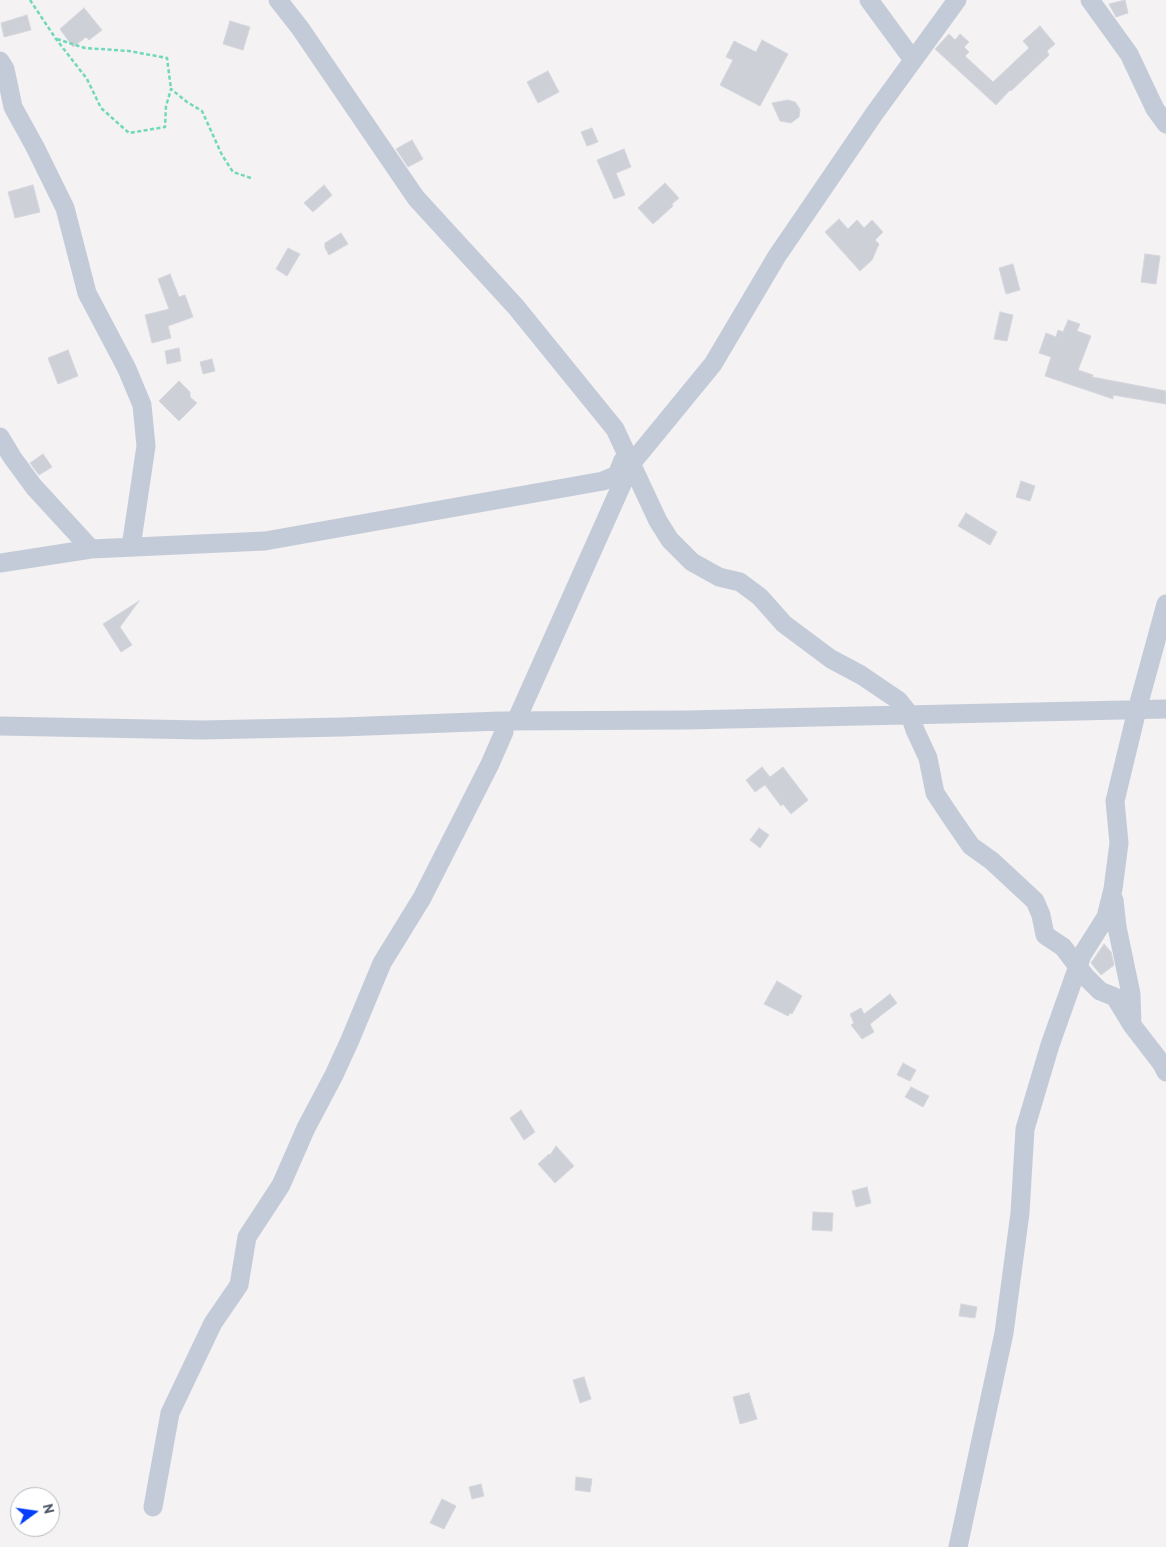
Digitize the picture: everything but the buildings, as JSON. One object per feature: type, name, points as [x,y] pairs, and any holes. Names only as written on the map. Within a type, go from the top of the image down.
[{"type":"street","points":[[278,0],[300,28],[416,198],[433,219],[492,279],[540,335],[615,429],[658,521],[670,540],[692,562],[720,577],[740,582],[760,597],[784,624],[831,659],[898,700],[910,715],[928,758],[935,793],[971,846],[992,861],[1035,901],[1046,935],[1063,947],[1085,976],[1100,990],[1115,997],[1132,1025],[1166,1072]]},
{"type":"street","points":[[869,0],[913,60]]},
{"type":"street","points":[[0,563],[91,549],[264,541],[603,481],[617,475],[628,458],[713,364],[777,256],[957,0]]},
{"type":"street","points":[[1090,0],[1129,54],[1155,109],[1166,124]]},
{"type":"street","points":[[0,61],[5,69],[13,107],[65,208],[87,293],[127,369],[142,405],[146,446],[131,547]]},
{"type":"street","points":[[0,437],[34,488],[91,549]]},
{"type":"street","points":[[153,1507],[170,1413],[214,1323],[239,1285],[247,1237],[281,1186],[306,1128],[350,1040],[382,963],[422,898],[490,764],[628,458]]},
{"type":"street","points":[[958,1547],[1004,1334],[1020,1213],[1025,1129],[1050,1045],[1082,955],[1106,917],[1113,889],[1119,843],[1115,801],[1137,710],[1166,604]]},
{"type":"street","points":[[0,726],[202,730],[508,721],[697,720],[1166,709]]},
{"type":"street","points":[[1113,889],[1117,927],[1131,994],[1132,1025]]},
{"type":"path","points":[[30,0],[56,39],[87,80],[101,108],[129,133],[165,127],[166,106],[171,89],[167,58],[129,51],[85,48],[56,39]]},
{"type":"path","points":[[171,89],[202,111],[222,155],[233,172],[250,178]]}]
